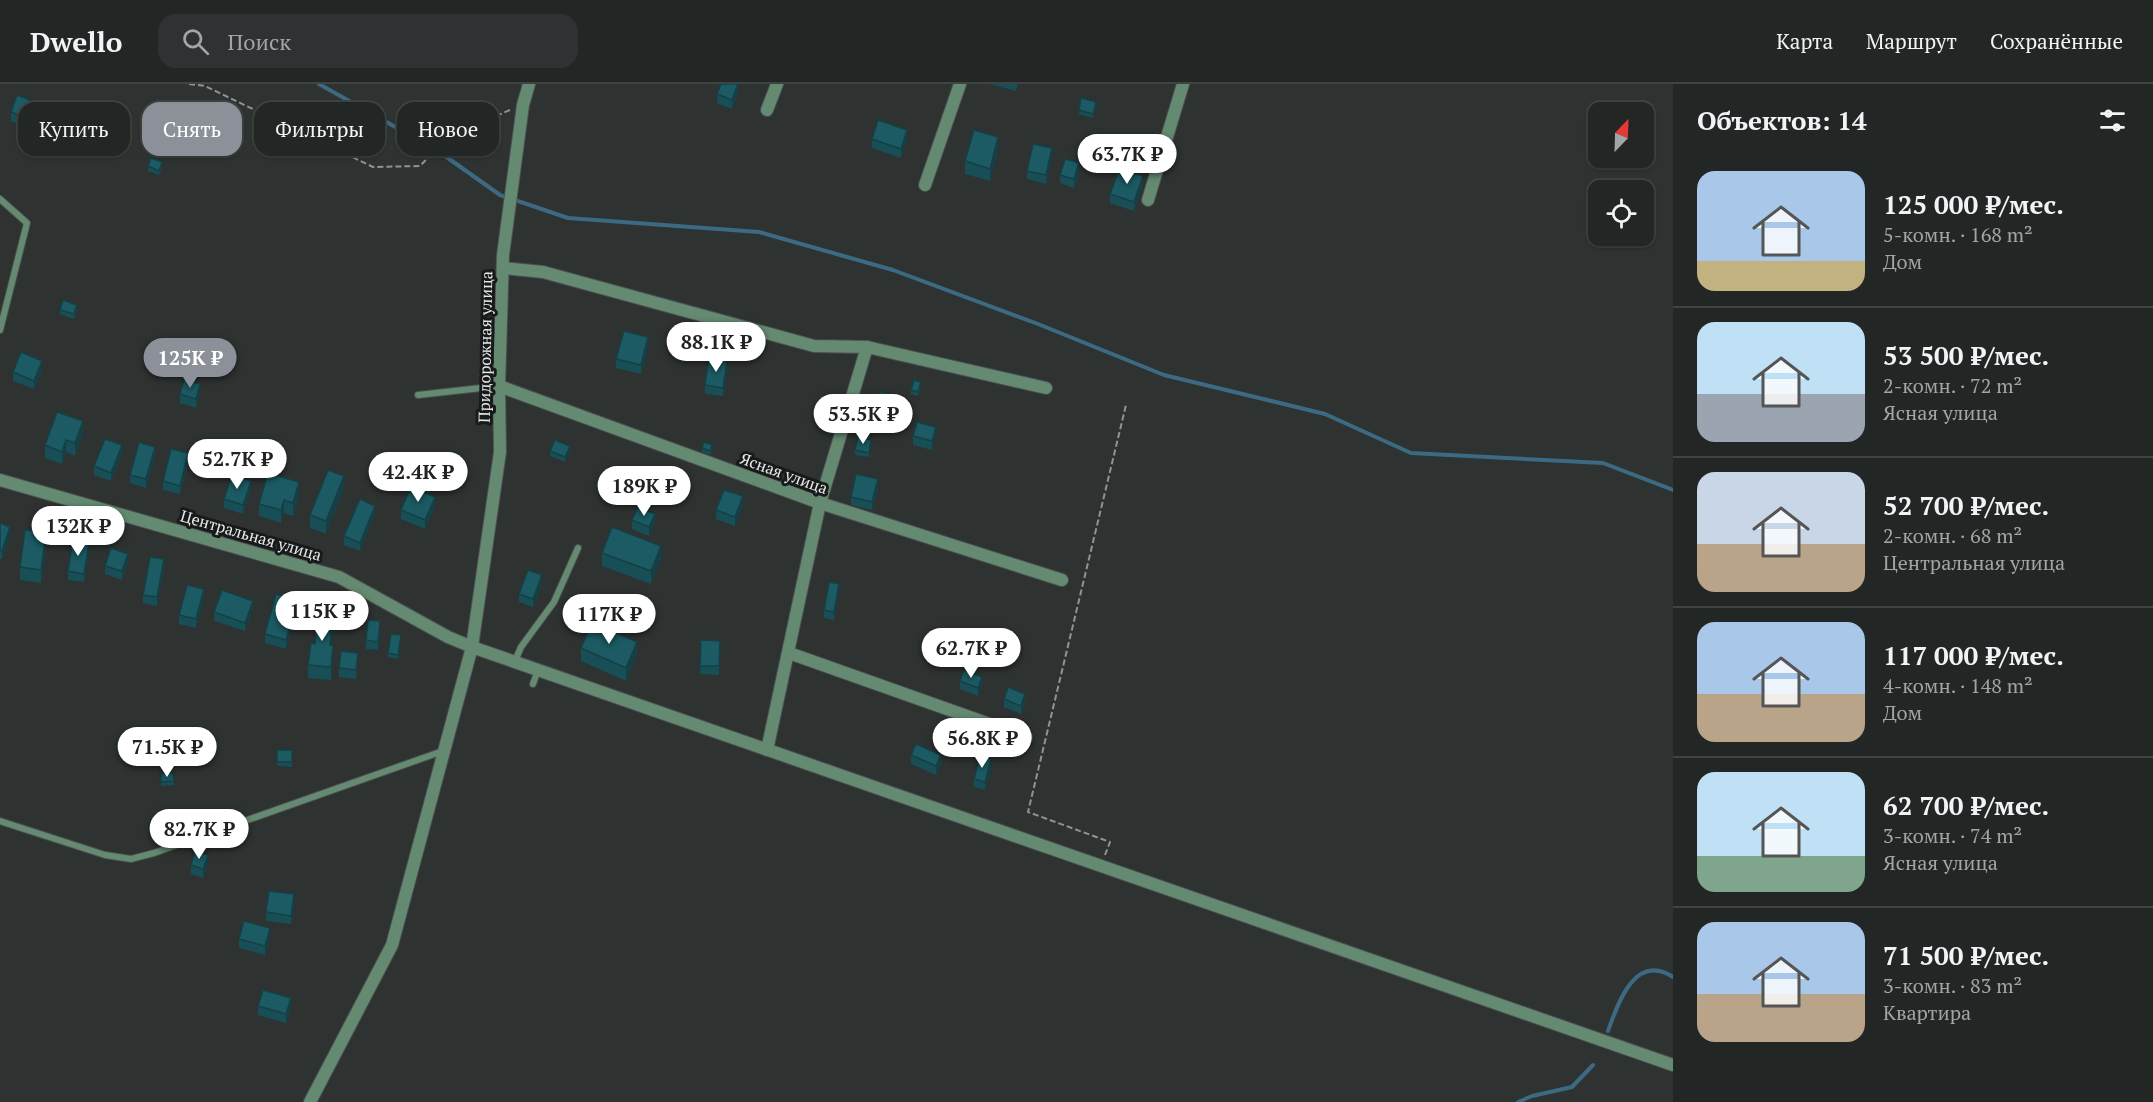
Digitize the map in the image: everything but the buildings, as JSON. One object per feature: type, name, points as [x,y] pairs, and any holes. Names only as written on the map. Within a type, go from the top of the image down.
[{"type":"street","name":"Придорожная улица","points":[[310,1102],[392,945],[472,647],[500,452],[499,386],[503,268],[523,105],[529,84]]},
{"type":"street","points":[[768,110],[777,84]]},
{"type":"street","points":[[925,185],[960,84]]},
{"type":"street","points":[[1148,200],[1183,84]]},
{"type":"street","points":[[503,268],[543,272],[814,346],[867,347],[1046,388]]},
{"type":"street","points":[[767,750],[820,503],[867,347]]},
{"type":"street","name":"Ясная улица","points":[[499,386],[820,503],[1062,580]]},
{"type":"street","name":"Центральная улица","points":[[0,480],[339,577],[447,637],[472,647],[1673,1065]]},
{"type":"street","points":[[789,652],[1026,737]]},
{"type":"lane","points":[[0,199],[27,223],[0,330]]},
{"type":"lane","points":[[418,395],[499,386]]},
{"type":"lane","points":[[514,662],[521,647],[554,602],[578,548]]},
{"type":"lane","points":[[532,684],[538,670]]},
{"type":"lane","points":[[0,820],[105,855],[131,859],[154,853],[443,751]]},
{"type":"path","points":[[189,84],[205,86],[373,167],[420,166],[441,144],[473,126],[523,105]]},
{"type":"path","points":[[1101,867],[1110,842],[1028,812],[1126,405]]},
{"type":"waterway","points":[[319,84],[438,151],[500,195],[568,218],[759,232],[893,270],[1038,324],[1164,375],[1325,414],[1411,453],[1603,463],[1673,490]]},
{"type":"waterway","points":[[1608,1031],[1623,995],[1638,976],[1648,971],[1660,971],[1673,977]]},
{"type":"waterway","points":[[1518,1102],[1532,1096],[1572,1087],[1593,1065]]}]
